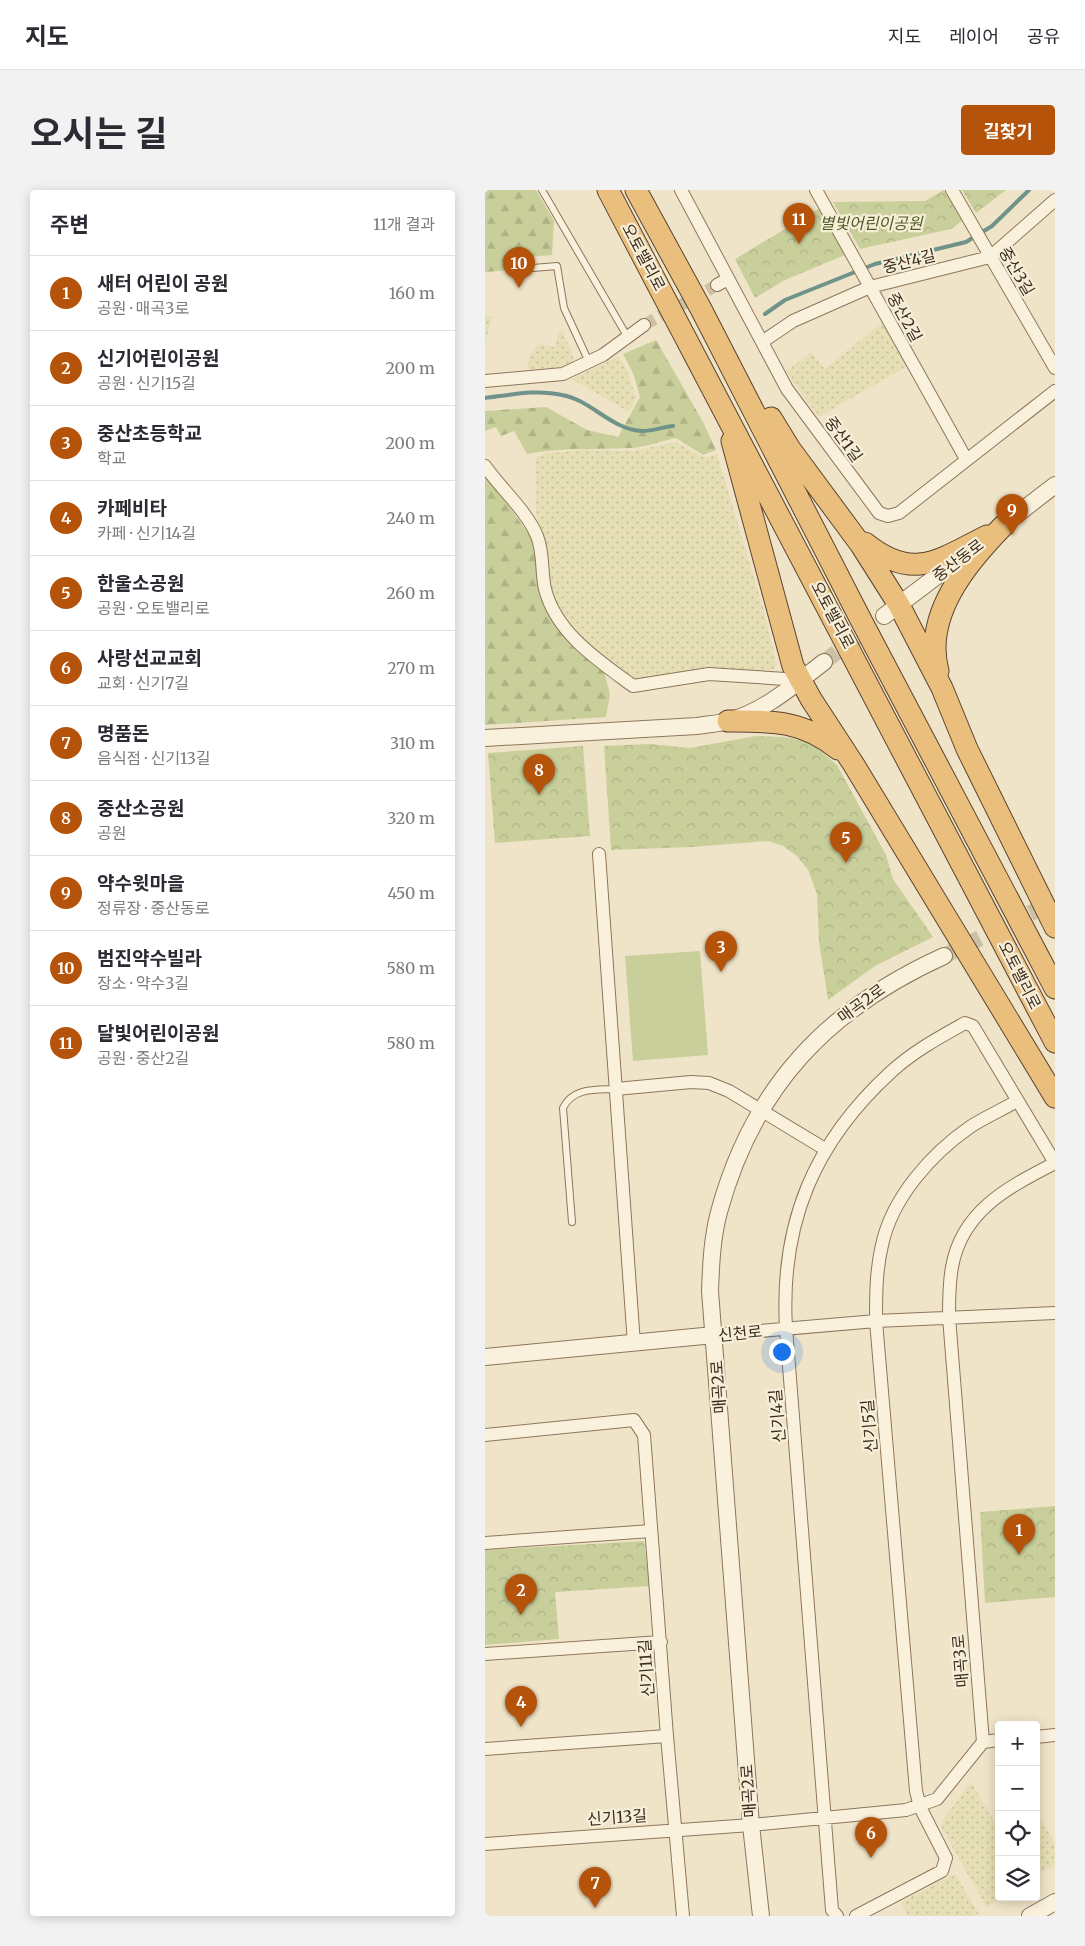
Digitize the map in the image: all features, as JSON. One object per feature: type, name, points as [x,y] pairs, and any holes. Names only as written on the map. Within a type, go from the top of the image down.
[{"type":"highway","name":"오토밸리로","points":[[609,190],[1055,1042]]},
{"type":"highway","name":"오토밸리로","points":[[636,190],[701,309],[856,612],[1055,988]]},
{"type":"highway","points":[[701,309],[790,449],[853,534],[892,611],[942,688]]},
{"type":"highway","points":[[721,402],[793,666],[855,765],[1055,1097]]},
{"type":"highway","points":[[853,534],[881,556],[907,565],[943,558],[998,529]]},
{"type":"highway","points":[[998,529],[961,573],[946,602],[938,625],[934,651],[942,688],[967,749],[1055,927]]},
{"type":"highway","points":[[728,721],[775,720],[795,725],[822,737],[855,765]]},
{"type":"street","name":"중산1길","points":[[681,190],[722,282],[741,304],[787,389],[879,513],[888,516],[899,513],[1055,391]]},
{"type":"street","name":"중산2길","points":[[816,190],[966,459]]},
{"type":"street","name":"중산3길","points":[[952,190],[1055,368]]},
{"type":"street","name":"중산4길","points":[[760,338],[867,282],[988,252],[1055,200]]},
{"type":"street","points":[[485,381],[563,374],[590,363],[644,325]]},
{"type":"street","points":[[485,466],[530,522],[538,538],[543,582],[549,603],[558,620],[594,657],[633,686],[709,674],[801,680]]},
{"type":"street","name":"중산동로","points":[[892,611],[1055,485]]},
{"type":"street","points":[[485,738],[697,726],[728,721],[751,713],[801,680],[824,662]]},
{"type":"street","points":[[599,854],[634,1344]]},
{"type":"street","name":"매곡2로","points":[[761,1916],[751,1825],[710,1291],[712,1254],[719,1213],[733,1170],[761,1112],[785,1074],[839,1018],[892,981],[944,956]]},
{"type":"street","name":"신기4길","points":[[837,1916],[832,1910],[786,1328],[786,1265],[792,1230],[804,1192],[825,1150],[863,1102],[892,1071],[927,1045],[965,1023],[973,1026],[1017,1101]]},
{"type":"street","points":[[616,1088],[691,1082],[709,1083],[729,1092],[825,1150]]},
{"type":"street","points":[[1017,1101],[1055,1163]]},
{"type":"street","name":"신기5길","points":[[855,1916],[942,1871],[946,1858],[920,1807],[916,1791],[876,1321],[876,1280],[882,1243],[894,1212],[905,1193],[923,1170],[970,1127],[1017,1101]]},
{"type":"street","name":"매곡3로","points":[[983,1742],[949,1317],[952,1267],[968,1228],[982,1209],[997,1196],[1055,1163]]},
{"type":"street","name":"신천로","points":[[485,1357],[786,1328],[876,1321],[1055,1312]]},
{"type":"street","name":"신기11길","points":[[485,1435],[634,1420],[644,1435],[683,1916]]},
{"type":"street","points":[[485,1543],[651,1531]]},
{"type":"street","points":[[485,1654],[661,1642]]},
{"type":"street","points":[[1040,1737],[1055,1735]]},
{"type":"street","points":[[485,1749],[667,1736]]},
{"type":"street","points":[[751,1825],[920,1807],[937,1800],[983,1742],[995,1740]]},
{"type":"street","name":"신기13길","points":[[485,1844],[751,1825]]},
{"type":"street","points":[[1030,1916],[1055,1902]]},
{"type":"lane","points":[[542,190],[627,336]]},
{"type":"lane","points":[[521,268],[557,266],[564,308],[590,363]]},
{"type":"lane","points":[[572,1222],[563,1108],[566,1100],[582,1091],[616,1088]]},
{"type":"shaded area","points":[[485,315],[492,317],[485,344]]},
{"type":"shaded area","points":[[882,323],[907,366],[819,417],[787,371],[811,352],[825,369]]},
{"type":"shaded area","points":[[562,329],[575,362],[563,367],[527,370],[530,354],[538,344],[555,347],[558,334]]},
{"type":"shaded area","points":[[619,356],[629,375],[636,399],[629,412],[572,379]]},
{"type":"shaded area","points":[[676,442],[705,458],[717,454],[763,608],[777,665],[770,672],[634,680],[598,654],[562,617],[553,600],[536,511],[536,457],[549,453],[584,450],[633,451]]},
{"type":"shaded area","points":[[971,1782],[995,1822],[995,1901],[997,1901],[987,1908],[941,1827],[943,1820]]},
{"type":"shaded area","points":[[1040,1817],[1055,1844],[1055,1865],[1040,1873]]},
{"type":"shaded area","points":[[955,1874],[979,1914],[975,1916],[908,1916],[901,1902]]},
{"type":"green space","points":[[485,190],[536,190],[554,221],[552,255],[516,258],[509,270],[485,272]]},
{"type":"green space","name":"별빛어린이공원","points":[[944,190],[962,221],[951,229],[860,249],[833,202],[925,201]]},
{"type":"green space","points":[[962,190],[1006,190],[976,213]]},
{"type":"green space","points":[[820,208],[845,255],[785,280],[755,298],[735,259]]},
{"type":"green space","points":[[656,340],[703,422],[716,450],[703,455],[676,438],[637,447],[566,450],[527,454],[514,431],[501,436],[496,427],[485,431],[485,411],[546,407],[587,430],[618,437],[640,397],[633,373],[623,354]]},
{"type":"green space","points":[[485,473],[533,540],[537,556],[538,584],[604,671],[610,694],[606,717],[485,725]]},
{"type":"green space","points":[[756,736],[784,737],[810,742],[837,765],[886,855],[893,879],[933,937],[875,966],[828,1000],[819,942],[817,894],[808,870],[797,856],[783,846],[768,841],[692,847],[611,850],[604,746],[650,744],[690,748]]},
{"type":"green space","points":[[583,746],[590,836],[495,843],[488,753]]},
{"type":"green space","points":[[700,951],[708,1055],[633,1061],[625,956]]},
{"type":"green space","points":[[1055,1506],[1055,1597],[985,1603],[980,1512]]},
{"type":"green space","points":[[644,1541],[650,1586],[555,1592],[559,1639],[485,1645],[485,1550]]},
{"type":"waterway","points":[[765,314],[785,300],[875,264],[966,242],[992,226],[1029,190]]},
{"type":"waterway","points":[[485,398],[523,393],[553,393],[573,398],[621,426],[631,429],[646,431],[673,426]]},
{"type":"tunnel","points":[[644,325],[717,285]]},
{"type":"tunnel","points":[[824,662],[884,616]]},
{"type":"tunnel","points":[[944,956],[1055,901]]},
{"type":"place","name":"달빛어린이공원","points":[[799,244]]},
{"type":"place","name":"범진약수빌라","points":[[519,288]]},
{"type":"place","name":"약수윗마을","points":[[1012,535]]},
{"type":"place","name":"중산소공원","points":[[539,795]]},
{"type":"place","name":"한울소공원","points":[[846,863]]},
{"type":"place","name":"중산초등학교","points":[[721,972]]},
{"type":"place","name":"새터 어린이 공원","points":[[1019,1555]]},
{"type":"place","name":"신기어린이공원","points":[[521,1615]]},
{"type":"place","name":"카페비타","points":[[521,1727]]},
{"type":"place","name":"사랑선교교회","points":[[871,1858]]},
{"type":"place","name":"명품돈","points":[[595,1908]]}]
